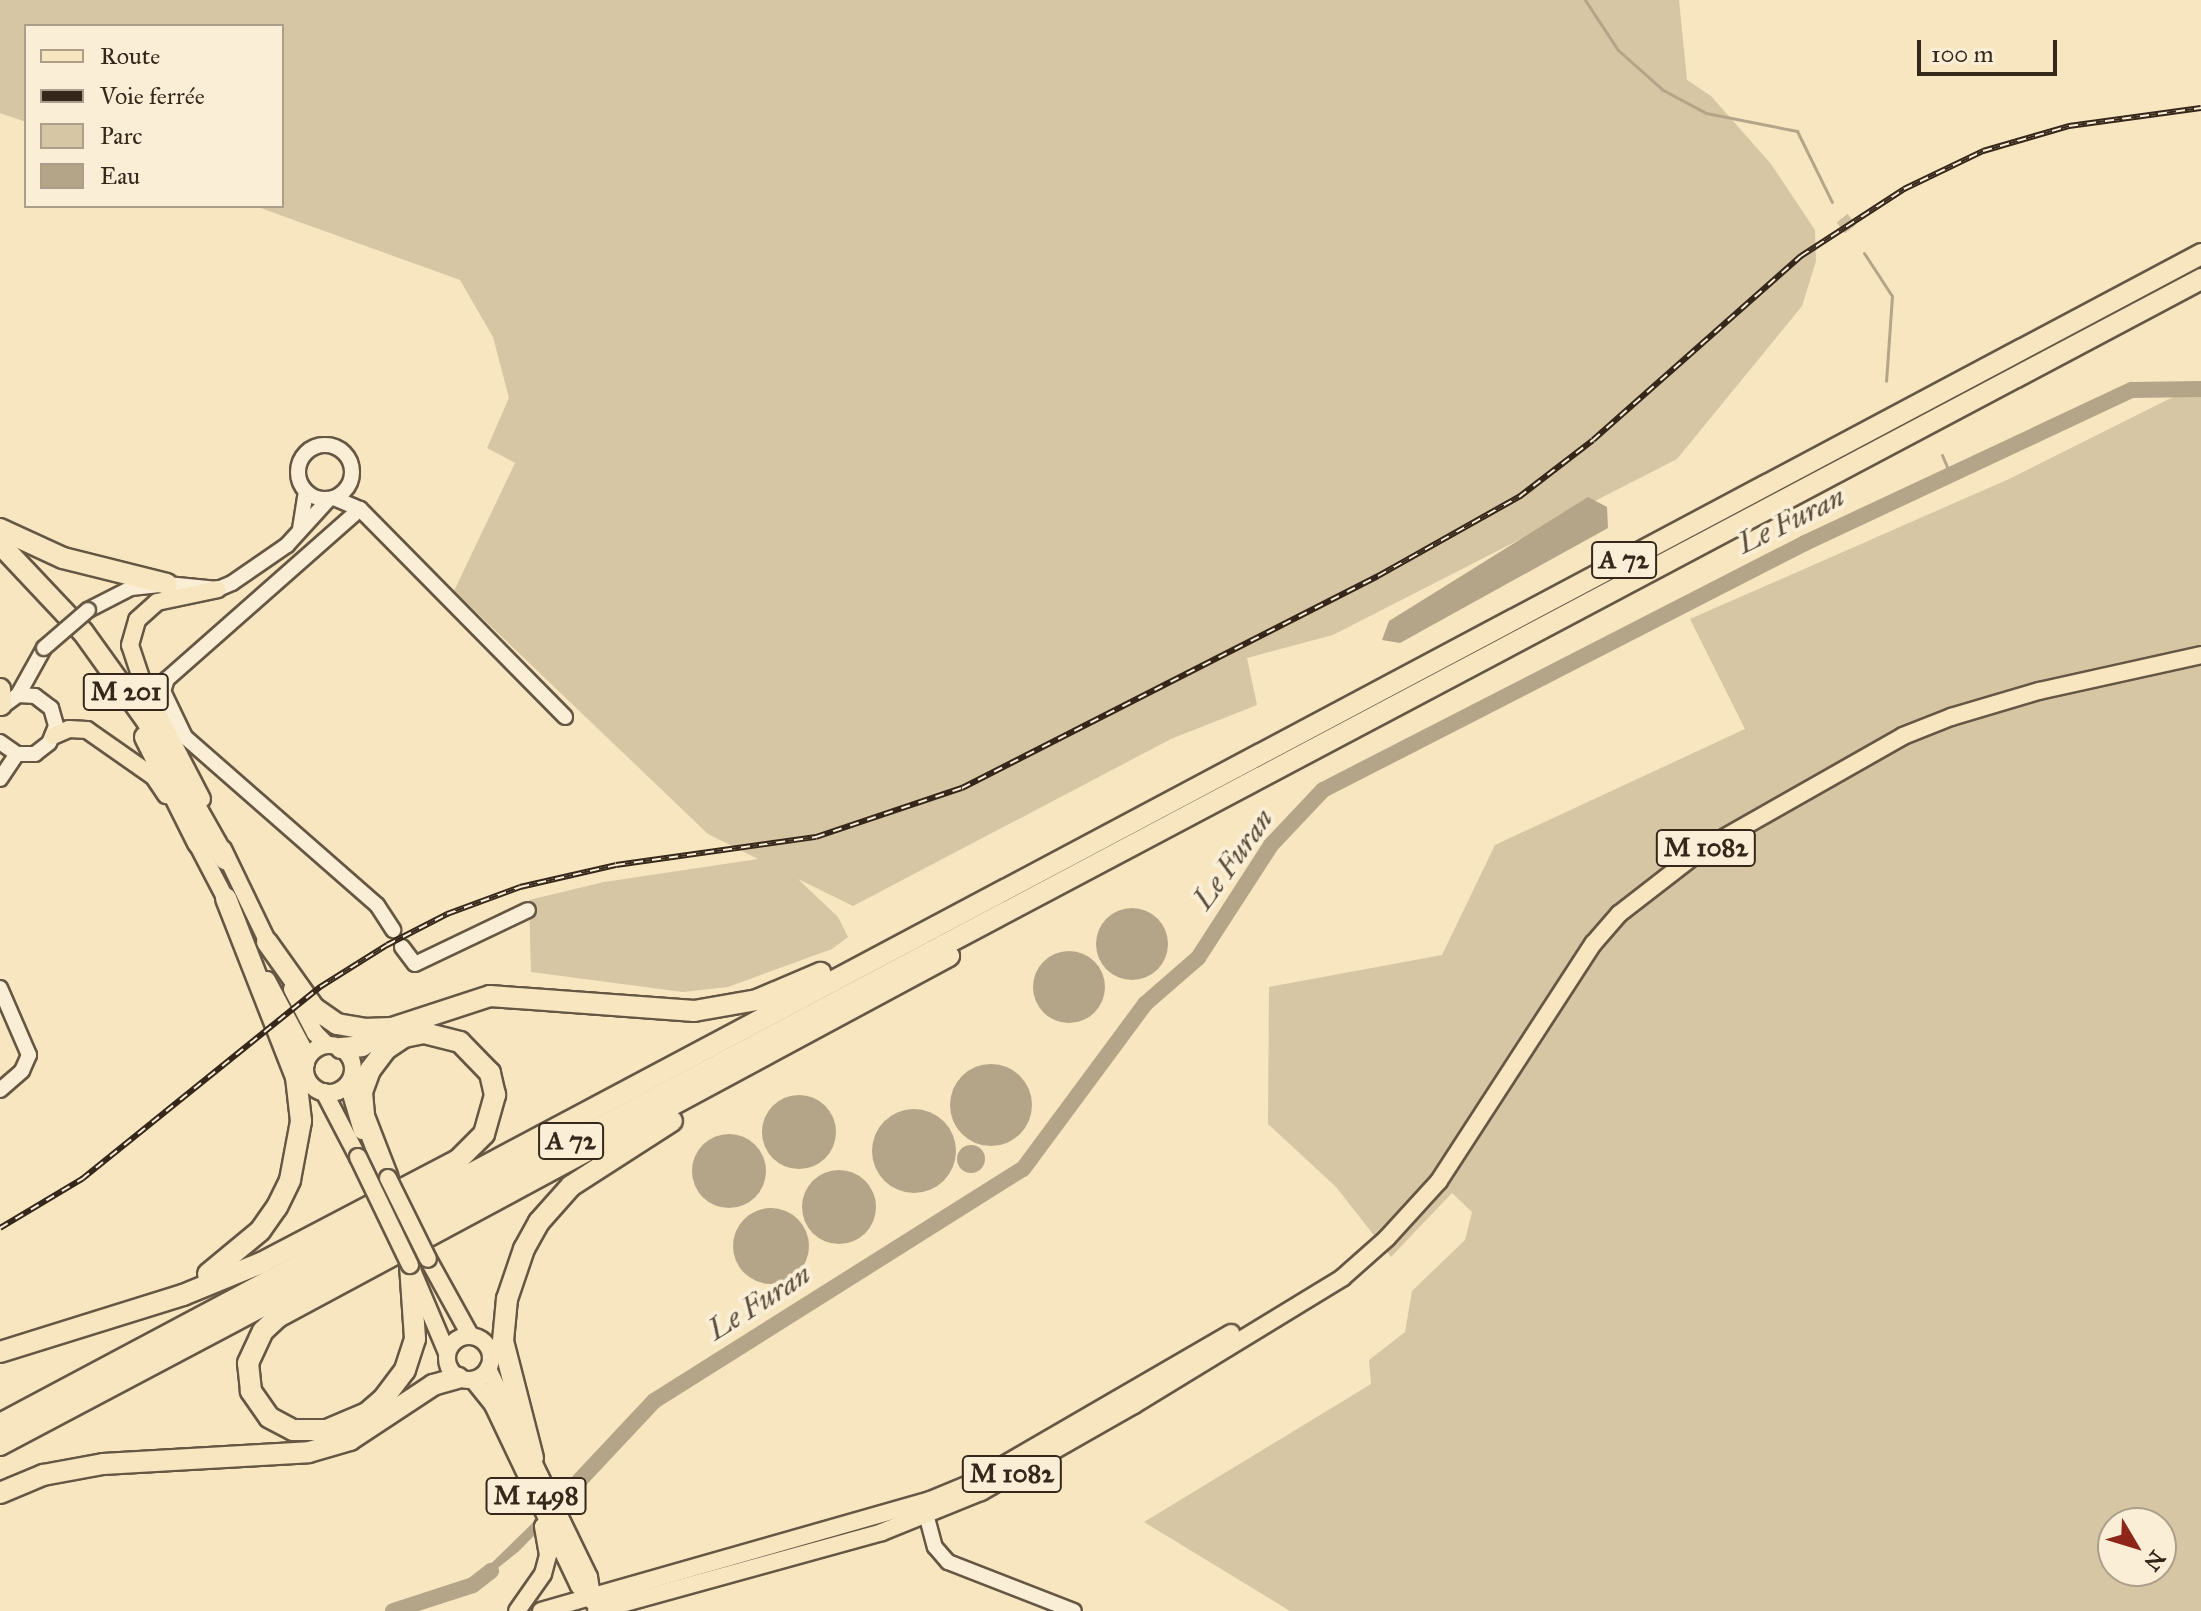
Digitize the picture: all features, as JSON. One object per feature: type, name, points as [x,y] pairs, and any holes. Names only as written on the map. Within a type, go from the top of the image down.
[{"type":"highway","name":"A 72","points":[[0,1424],[2201,254]]},
{"type":"highway","name":"A 72","points":[[0,1445],[2201,279]]},
{"type":"highway","points":[[0,529],[63,558],[167,584]]},
{"type":"highway","name":"M 201","points":[[0,544],[83,632],[147,721],[225,859]]},
{"type":"highway","name":"M 201","points":[[0,552],[76,633],[112,682],[198,843]]},
{"type":"highway","points":[[419,1262],[415,1339],[405,1370],[383,1399],[349,1423],[327,1430],[293,1430],[269,1417],[251,1391],[248,1363],[263,1331],[278,1317],[847,1013],[1051,899],[1072,876]]},
{"type":"highway","points":[[131,1311],[229,1261],[277,1207],[297,1154],[301,1121],[296,1077],[226,898]]},
{"type":"highway","points":[[267,942],[314,1008],[337,1024],[392,1028]]},
{"type":"highway","points":[[334,1047],[362,1046],[392,1028],[490,996],[694,1011],[757,1000],[866,951],[888,952]]},
{"type":"highway","points":[[533,1458],[529,1430],[509,1380],[504,1319],[514,1275],[539,1222],[571,1186],[602,1163],[847,1013]]},
{"type":"highway","points":[[0,1352],[131,1311],[261,1263],[473,1149],[493,1116],[495,1095],[490,1073],[460,1042],[433,1034],[404,1037],[386,1049],[370,1070],[362,1092],[364,1116],[388,1178]]},
{"type":"highway","points":[[0,1493],[43,1475],[103,1464],[309,1452],[350,1440],[433,1385],[466,1379]]},
{"type":"main road","points":[[218,589],[157,602],[137,620],[130,645],[144,687],[218,831],[225,859]]},
{"type":"main road","name":"M 1082","points":[[541,1611],[589,1602],[848,1531],[928,1507],[976,1481],[1367,1255],[1439,1181],[1593,944],[1619,914],[1699,852],[1903,736],[1951,717],[2039,691],[2201,655]]},
{"type":"main road","points":[[53,736],[69,729],[87,730],[154,777],[198,843]]},
{"type":"main road","name":"M 201","points":[[198,843],[302,1046],[306,1064]]},
{"type":"main road","name":"M 201","points":[[225,859],[315,1033],[334,1047]]},
{"type":"main road","points":[[334,1047],[315,1050],[306,1064],[309,1081],[324,1092],[419,1262],[470,1335],[489,1348],[488,1369],[466,1379],[448,1366],[447,1353],[419,1262],[388,1178],[356,1121],[348,1084],[353,1065],[334,1047]]},
{"type":"main road","points":[[324,1092],[348,1084]]},
{"type":"main road","points":[[447,1353],[458,1338],[470,1335]]},
{"type":"main road","name":"M 1498","points":[[488,1369],[533,1458],[589,1602]]},
{"type":"main road","name":"M 1498","points":[[466,1379],[493,1405],[589,1602]]},
{"type":"main road","points":[[517,1611],[534,1593],[548,1555],[542,1509]]},
{"type":"main road","name":"M 1082","points":[[589,1602],[638,1581],[848,1531]]},
{"type":"main road","points":[[589,1602],[638,1581]]},
{"type":"street","points":[[300,529],[306,492],[299,465],[308,451],[322,444],[337,447],[349,458],[349,486],[360,509],[565,717]]},
{"type":"street","points":[[5,699],[44,648],[88,610],[131,588],[167,584],[218,589],[256,568],[349,486]]},
{"type":"street","points":[[306,492],[360,509]]},
{"type":"street","points":[[360,509],[167,679],[163,691],[185,737],[377,905],[393,930]]},
{"type":"street","points":[[1,746],[17,754],[43,750],[53,736],[55,717],[35,696],[32,664]]},
{"type":"street","points":[[5,699],[35,696]]},
{"type":"street","points":[[0,779],[17,754]]},
{"type":"street","points":[[402,947],[415,964],[528,910]]},
{"type":"street","points":[[0,988],[29,1055],[22,1071],[0,1090]]},
{"type":"street","points":[[928,1507],[935,1547],[948,1562],[1074,1611]]},
{"type":"green space","points":[[0,0],[1679,0],[1687,80],[1711,96],[1771,164],[1815,230],[1816,261],[1802,306],[1677,459],[1333,635],[1247,658],[1257,705],[1171,739],[853,906],[798,879],[838,917],[848,937],[832,949],[728,987],[683,992],[531,972],[529,900],[604,882],[758,859],[708,834],[454,591],[515,463],[487,448],[509,398],[493,337],[460,280],[261,208],[284,208],[284,24],[24,24],[24,121],[0,113]]},
{"type":"green space","points":[[2201,383],[2201,1611],[1290,1611],[1144,1522],[1371,1384],[1369,1360],[1405,1332],[1412,1291],[1465,1240],[1472,1212],[1452,1193],[1391,1257],[1336,1187],[1268,1124],[1269,987],[1442,955],[1495,845],[1745,729],[1690,619],[2009,479]]},
{"type":"water","points":[[1588,497],[1607,507],[1608,528],[1400,643],[1382,640],[1389,621]]},
{"type":"water","points":[[1132,908],[1158,918],[1168,944],[1158,970],[1132,980],[1106,970],[1096,944],[1106,918]]},
{"type":"water","points":[[1069,951],[1095,961],[1105,987],[1095,1013],[1069,1023],[1043,1013],[1033,987],[1043,961]]},
{"type":"water","points":[[983,1064],[999,1064],[1014,1071],[1025,1082],[1032,1105],[1029,1121],[1020,1134],[999,1146],[983,1146],[968,1139],[957,1128],[950,1113],[950,1097],[957,1082],[968,1071]]},
{"type":"water","points":[[799,1095],[813,1098],[825,1106],[833,1118],[836,1132],[833,1146],[825,1158],[813,1166],[799,1169],[785,1166],[773,1158],[765,1146],[762,1132],[765,1118],[773,1106],[785,1098]]},
{"type":"water","points":[[914,1109],[930,1112],[944,1121],[953,1135],[956,1151],[953,1167],[944,1181],[930,1190],[914,1193],[898,1190],[884,1181],[875,1167],[872,1151],[875,1135],[884,1121],[898,1112]]},
{"type":"water","points":[[729,1134],[750,1140],[760,1150],[766,1171],[760,1192],[750,1202],[729,1208],[708,1202],[698,1192],[692,1171],[698,1150],[708,1140]]},
{"type":"water","points":[[971,1145],[981,1149],[985,1159],[981,1169],[971,1173],[961,1169],[957,1159],[961,1149]]},
{"type":"water","points":[[832,1170],[846,1170],[860,1176],[870,1186],[876,1207],[874,1221],[860,1238],[846,1244],[832,1244],[818,1238],[808,1228],[802,1214],[802,1200],[808,1186],[818,1176]]},
{"type":"water","points":[[771,1208],[786,1211],[798,1219],[806,1231],[809,1246],[806,1261],[798,1273],[786,1281],[771,1284],[756,1281],[744,1273],[736,1261],[733,1246],[736,1231],[744,1219],[756,1211]]},
{"type":"water","points":[[591,1466],[599,1469],[519,1551],[474,1587],[472,1582]]},
{"type":"waterway","points":[[1585,0],[1618,50],[1663,90],[1706,113],[1797,131],[1832,202]]},
{"type":"waterway","points":[[1864,253],[1892,296],[1886,381]]},
{"type":"waterway","name":"Le Furan","points":[[579,1481],[654,1401],[1023,1169],[1145,1004],[1198,958],[1271,845],[1323,790],[1805,543],[2132,390],[2201,389]]},
{"type":"waterway","points":[[1942,455],[1952,478]]},
{"type":"waterway","name":"Le Furan","points":[[393,1611],[473,1585],[491,1571]]},
{"type":"tunnel","points":[[1842,218],[1852,231]]},
{"type":"railway","points":[[0,1228],[82,1179],[320,987],[387,945],[447,914],[520,887],[616,865],[816,837],[962,788],[1378,576],[1519,497],[1593,440],[1801,256],[1904,189],[1983,151],[2069,126],[2201,108]]}]
